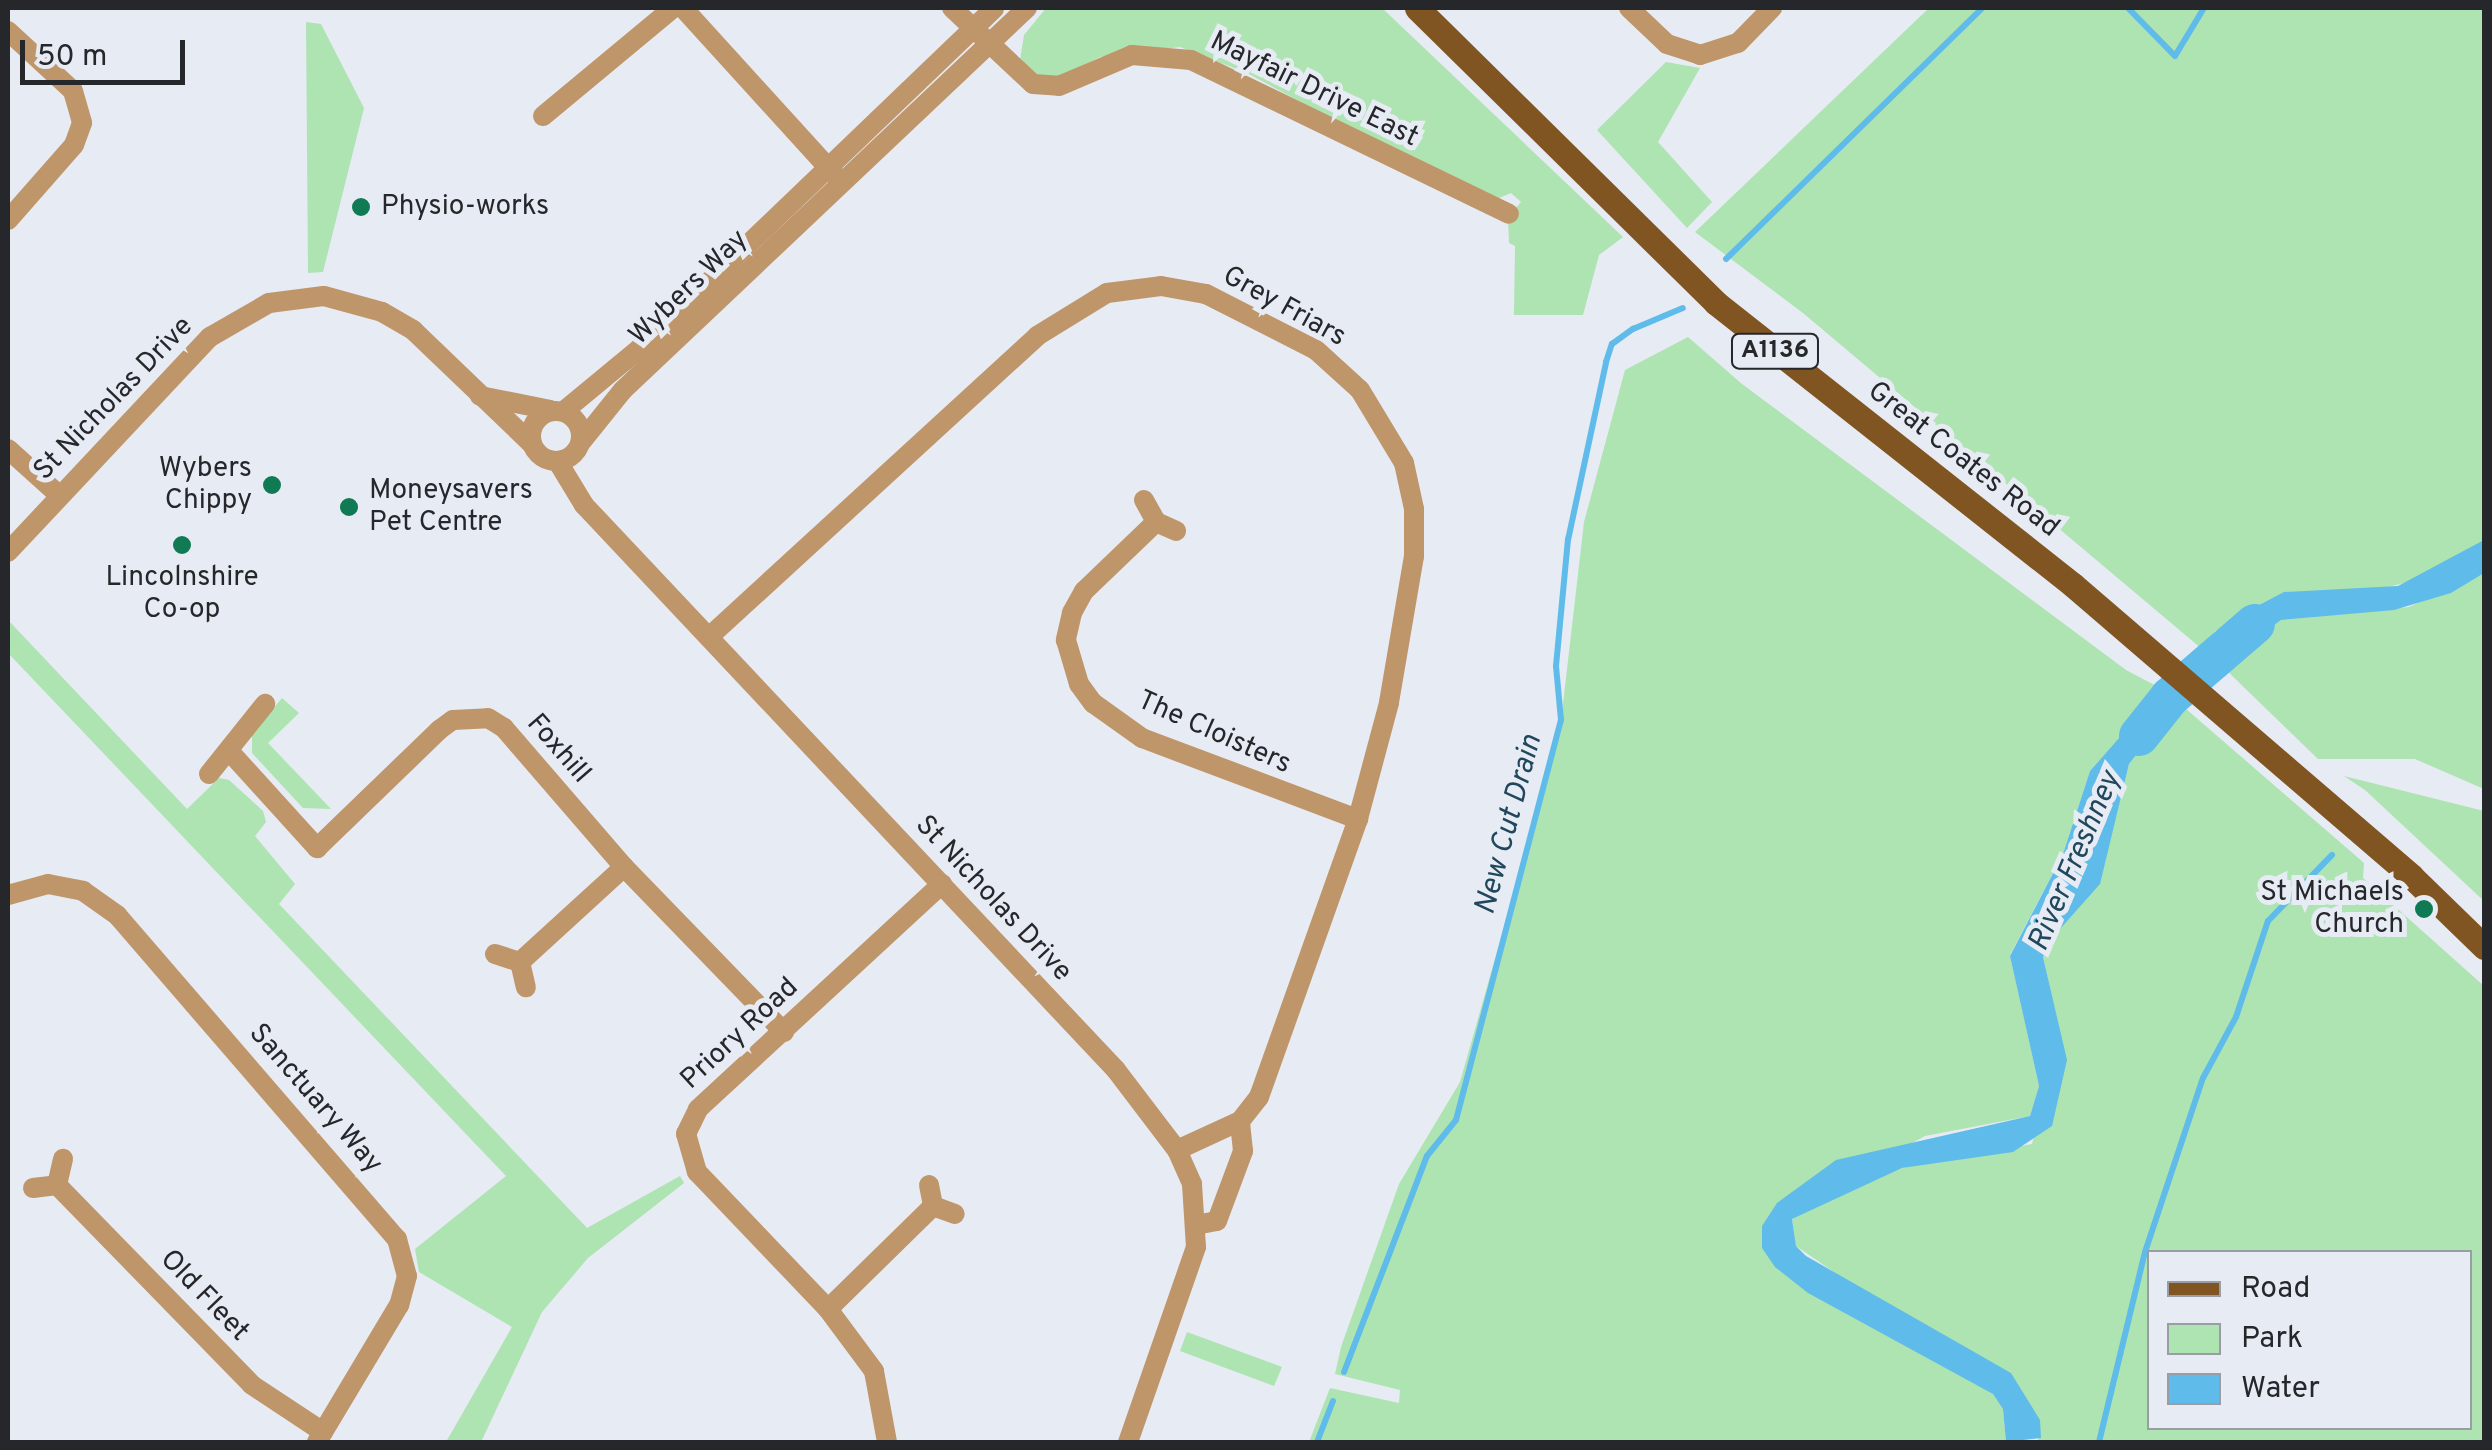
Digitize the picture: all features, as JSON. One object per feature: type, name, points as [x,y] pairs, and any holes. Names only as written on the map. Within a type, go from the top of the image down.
[{"type":"main road","name":"Great Coates Road","points":[[1417,8],[1716,303],[2162,662],[2411,876],[2484,946]]},
{"type":"street","points":[[543,116],[673,8]]},
{"type":"street","points":[[682,8],[834,175]]},
{"type":"street","points":[[952,8],[990,44]]},
{"type":"street","name":"Wybers Way","points":[[582,441],[623,390],[994,8]]},
{"type":"street","name":"Wybers Way","points":[[557,410],[639,349],[1027,8]]},
{"type":"street","points":[[1629,8],[1667,44],[1700,55],[1738,43],[1772,8]]},
{"type":"street","points":[[8,31],[72,92],[82,122],[74,145],[8,220]]},
{"type":"street","name":"Mayfair Drive East","points":[[990,44],[1033,84],[1085,78],[1132,54],[1192,60],[1509,214]]},
{"type":"street","name":"Grey Friars","points":[[710,636],[1057,319],[1107,292],[1136,286],[1206,294],[1339,368],[1379,414],[1404,463],[1414,556],[1388,703],[1358,818],[1259,1097],[1240,1120],[1242,1151],[1217,1221],[1196,1225]]},
{"type":"street","name":"St Nicholas Drive","points":[[8,552],[210,336],[269,303],[324,296],[382,312],[413,330],[532,444]]},
{"type":"street","points":[[478,396],[557,410],[579,422],[582,441],[574,456],[558,462],[532,444],[534,423],[557,410]]},
{"type":"street","points":[[8,450],[60,496]]},
{"type":"street","name":"St Nicholas Drive","points":[[558,462],[584,505],[1149,1108],[1177,1150],[1192,1184],[1196,1225],[1183,1292],[1128,1442]]},
{"type":"street","points":[[1144,500],[1156,522],[1176,531]]},
{"type":"street","name":"The Cloisters","points":[[1156,522],[1084,591],[1072,613],[1066,640],[1079,684],[1093,703],[1142,738],[1358,818]]},
{"type":"street","points":[[209,774],[264,704]]},
{"type":"street","name":"Foxhill","points":[[230,752],[317,848],[438,730],[454,720],[488,718],[504,728],[624,867],[784,1032]]},
{"type":"street","points":[[520,962],[624,867]]},
{"type":"street","name":"Sanctuary Way","points":[[8,895],[48,884],[83,891],[117,914],[397,1239],[406,1276],[399,1305],[320,1438]]},
{"type":"street","name":"Priory Road","points":[[887,1442],[874,1371],[828,1309],[697,1172],[687,1148],[698,1110],[942,884]]},
{"type":"street","points":[[496,954],[520,962]]},
{"type":"street","points":[[520,962],[526,987]]},
{"type":"street","points":[[1177,1150],[1240,1120]]},
{"type":"street","points":[[33,1188],[57,1185],[63,1159]]},
{"type":"street","name":"Old Fleet","points":[[57,1185],[252,1385],[320,1438]]},
{"type":"street","points":[[828,1309],[931,1195],[955,1214]]},
{"type":"green space","points":[[1046,8],[1382,8],[1623,237],[1599,255],[1583,315],[1514,315],[1515,246],[1509,243],[1508,217],[1521,202],[1511,193],[1492,201],[1475,196],[1247,73],[1180,47],[1100,57],[1050,83],[1029,73],[1020,60],[1024,35]]},
{"type":"green space","points":[[1929,8],[2484,8],[2484,540],[2420,579],[2215,631],[2202,649],[1803,313],[1695,232]]},
{"type":"green space","points":[[306,22],[321,24],[364,108],[323,272],[308,273]]},
{"type":"green space","points":[[1666,62],[1700,68],[1658,142],[1712,202],[1687,228],[1597,130]]},
{"type":"green space","points":[[1688,337],[1742,384],[2126,670],[2162,689],[2090,771],[2063,854],[2010,955],[2039,1086],[2030,1116],[1925,1136],[1762,1226],[1993,1394],[2003,1408],[2006,1442],[1309,1442],[1330,1388],[1399,1403],[1400,1390],[1335,1374],[1341,1347],[1399,1184],[1460,1082],[1560,730],[1584,522],[1625,370]]},
{"type":"green space","points":[[2484,573],[2484,789],[2415,759],[2318,759],[2221,665],[2281,620],[2409,607]]},
{"type":"green space","points":[[8,620],[187,809],[219,778],[229,780],[263,811],[266,822],[255,836],[295,884],[279,904],[587,1228],[680,1176],[684,1183],[588,1258],[542,1312],[481,1442],[446,1442],[512,1327],[419,1272],[415,1249],[506,1176],[8,653]]},
{"type":"green space","points":[[282,698],[299,713],[268,743],[331,809],[303,808],[252,753],[252,734]]},
{"type":"green space","points":[[2178,702],[2364,863],[2363,878],[2484,986],[2484,1442],[2039,1442],[2011,1373],[1872,1298],[1796,1246],[1792,1219],[1828,1197],[1902,1168],[2032,1144],[2060,1032],[2043,957],[2052,937],[2099,884],[2129,764]]},
{"type":"green space","points":[[2344,776],[2484,811],[2484,901],[2365,790]]},
{"type":"green space","points":[[1187,1332],[1282,1367],[1274,1386],[1180,1351]]},
{"type":"water","points":[[2484,540],[2484,573],[2451,593],[2394,610],[2281,620],[2221,665],[2202,649],[2229,621],[2284,592],[2398,586]]},
{"type":"water","points":[[2162,689],[2178,702],[2129,764],[2100,884],[2052,938],[2043,957],[2067,1060],[2052,1126],[2013,1152],[1902,1168],[1792,1219],[1796,1246],[1806,1256],[2011,1373],[2040,1420],[2041,1438],[2006,1442],[2003,1409],[1993,1394],[1808,1293],[1775,1267],[1762,1248],[1762,1226],[1777,1203],[1836,1160],[2030,1116],[2039,1086],[2010,956],[2063,854],[2090,771]]},
{"type":"waterway","name":"New Cut Drain","points":[[1726,259],[1982,8]]},
{"type":"waterway","name":"New Cut Drain","points":[[2128,8],[2175,56],[2204,8]]},
{"type":"waterway","name":"New Cut Drain","points":[[1344,1372],[1427,1156],[1456,1120],[1561,720],[1556,666],[1568,540],[1606,362],[1612,344],[1633,329],[1683,308]]},
{"type":"waterway","name":"River Freshney","points":[[2139,736],[2170,697],[2255,624]]},
{"type":"waterway","points":[[2099,1442],[2145,1252],[2203,1078],[2236,1017],[2268,921],[2332,855]]},
{"type":"waterway","name":"New Cut Drain","points":[[1317,1442],[1333,1401]]},
{"type":"place","name":"Physio-works","points":[[361,207]]},
{"type":"place","name":"Wybers Chippy","points":[[272,485]]},
{"type":"place","name":"Moneysavers Pet Centre","points":[[349,507]]},
{"type":"place","name":"Lincolnshire Co-op","points":[[182,545]]},
{"type":"place","name":"St Michaels Church","points":[[2424,909]]}]
